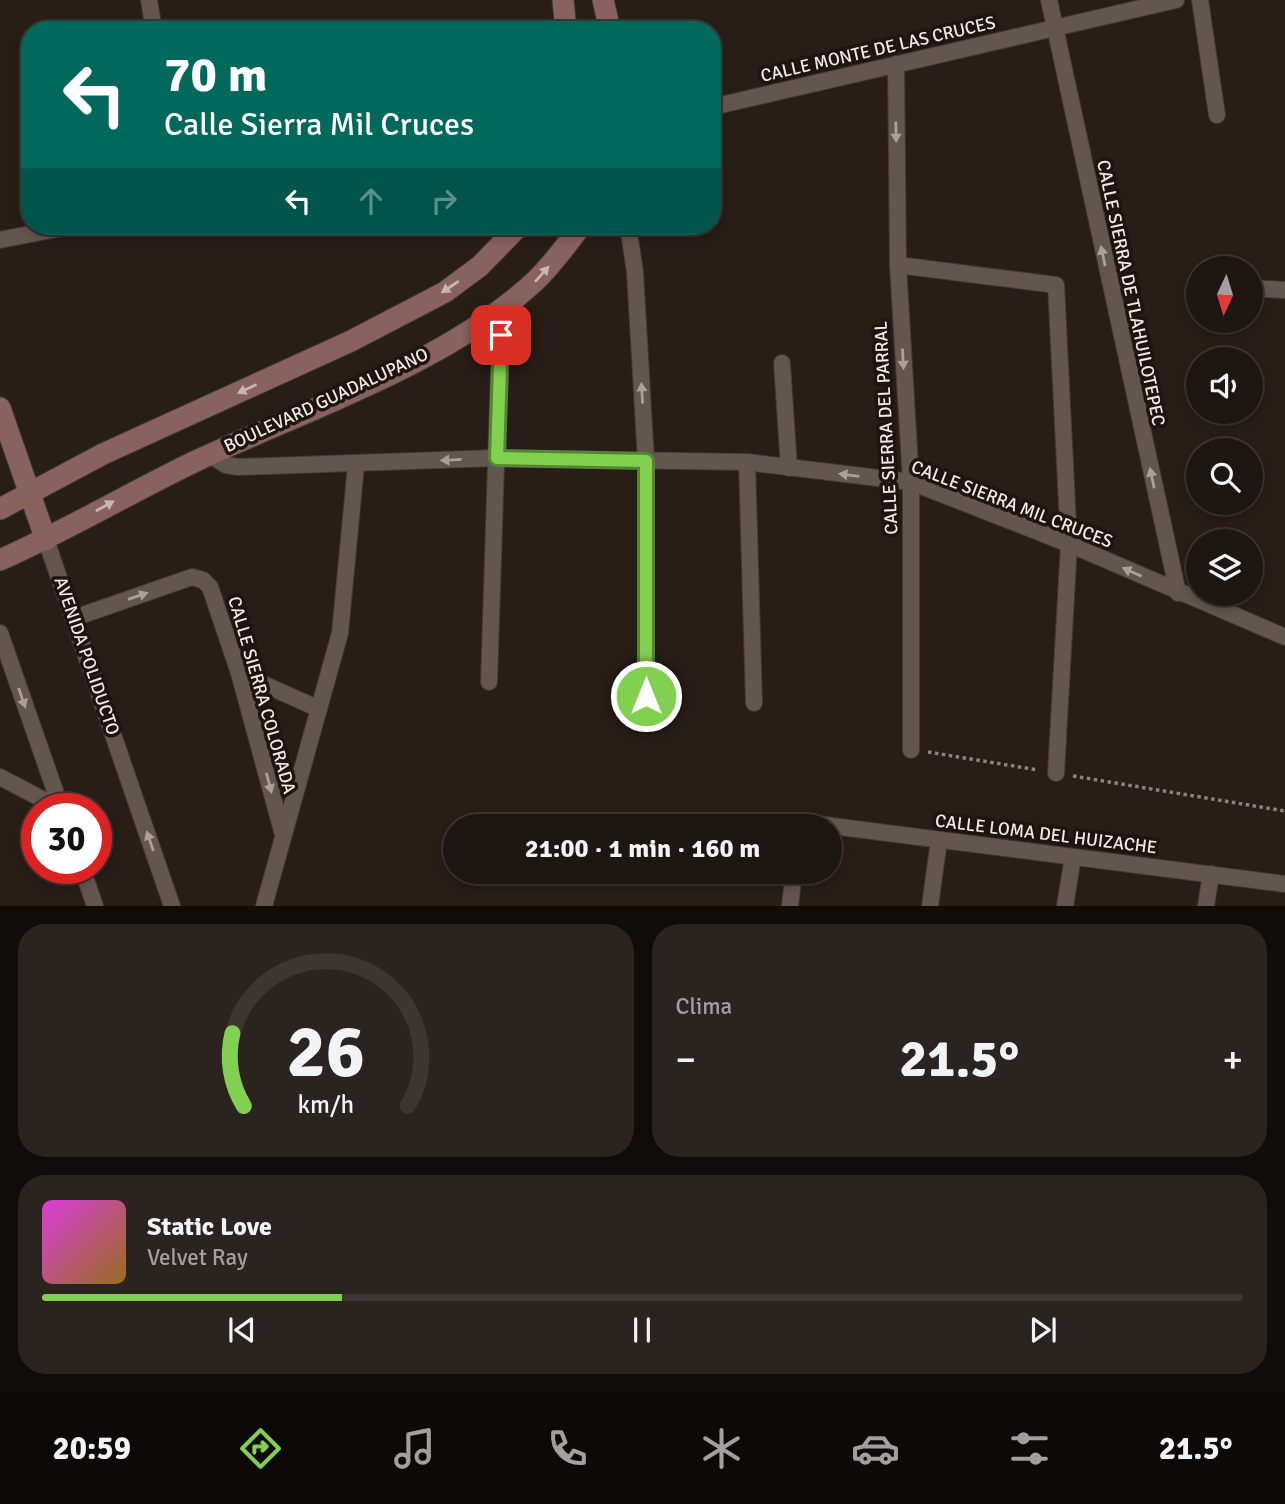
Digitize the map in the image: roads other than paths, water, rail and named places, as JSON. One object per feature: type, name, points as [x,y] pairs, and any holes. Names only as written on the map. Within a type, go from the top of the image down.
[{"type":"main road","points":[[563,0],[565,21]]},
{"type":"main road","points":[[603,0],[608,21]]},
{"type":"main road","points":[[0,509],[29,496],[103,454],[351,341],[445,292],[480,266],[510,235]]},
{"type":"main road","name":"BOULEVARD GUADALUPANO","points":[[0,561],[46,540],[132,491],[382,377],[477,327],[536,281],[573,235]]},
{"type":"main road","name":"AVENIDA POLIDUCTO","points":[[0,408],[46,540]]},
{"type":"street","points":[[149,0],[153,21]]},
{"type":"street","name":"CALLE SIERRA DE TLAHUILOTEPEC","points":[[1049,0],[1053,29],[1178,593]]},
{"type":"street","name":"CALLE MONTE DE LAS CRUCES","points":[[721,105],[1176,0]]},
{"type":"street","points":[[1200,0],[1217,115]]},
{"type":"street","name":"CALLE SIERRA DEL PARRAL","points":[[896,64],[898,265],[911,482],[911,750]]},
{"type":"street","points":[[0,240],[26,235]]},
{"type":"street","points":[[629,235],[635,272],[646,461],[646,696]]},
{"type":"street","points":[[898,265],[1056,285],[1069,544],[1056,773]]},
{"type":"street","points":[[1264,289],[1285,290]]},
{"type":"street","points":[[489,682],[501,310]]},
{"type":"street","points":[[782,363],[789,468]]},
{"type":"street","name":"CALLE SIERRA MIL CRUCES","points":[[209,455],[226,465],[238,467],[497,458],[747,463],[911,482],[1069,544],[1285,638]]},
{"type":"street","points":[[747,463],[754,703]]},
{"type":"street","name":"CALLE SIERRA COLORADA","points":[[264,905],[340,633],[356,465]]},
{"type":"street","name":"AVENIDA POLIDUCTO","points":[[46,540],[172,905]]},
{"type":"street","name":"CALLE SIERRA COLORADA","points":[[74,618],[192,578],[203,580],[210,587],[239,673],[282,833]]},
{"type":"street","points":[[0,633],[55,793]]},
{"type":"street","points":[[239,673],[319,709]]},
{"type":"street","points":[[0,777],[31,793]]},
{"type":"street","name":"CALLE LOMA DEL HUIZACHE","points":[[842,829],[1285,884]]},
{"type":"street","points":[[930,905],[939,840]]},
{"type":"street","points":[[1065,905],[1073,857]]},
{"type":"street","points":[[1206,905],[1211,874]]},
{"type":"street","points":[[88,884],[95,905]]},
{"type":"street","points":[[790,905],[793,884]]}]
